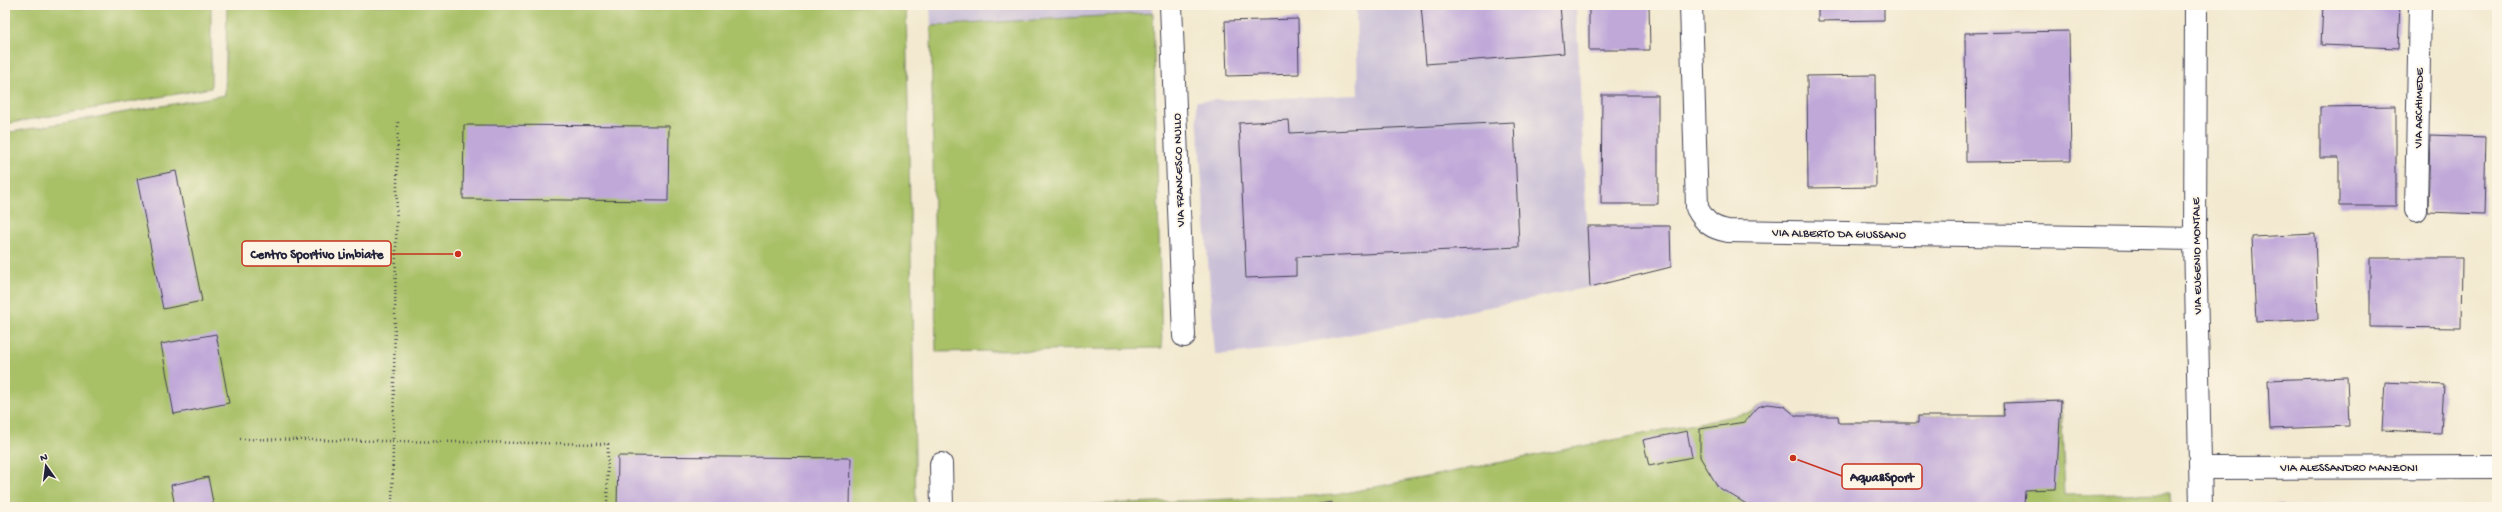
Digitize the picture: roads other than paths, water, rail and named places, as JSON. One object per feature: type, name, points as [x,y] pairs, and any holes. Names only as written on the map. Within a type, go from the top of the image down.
[{"type":"street","name":"VIA FRANCESCO NULLO","points":[[1171,5],[1184,336]]},
{"type":"street","name":"VIA ALBERTO DA GIUSSANO","points":[[1691,5],[1697,208],[1704,220],[1713,228],[1728,231],[2195,239]]},
{"type":"street","name":"VIA EUGENIO MONTALE","points":[[2196,5],[2195,239],[2201,507]]},
{"type":"street","name":"VIA ARCHIMEDE","points":[[2416,210],[2420,5]]},
{"type":"street","points":[[941,464],[942,507]]},
{"type":"street","name":"VIA ALESSANDRO MANZONI","points":[[2200,468],[2497,467]]},
{"type":"place","name":"Centro Sportivo Limbiate","points":[[458,254]]},
{"type":"place","name":"Aqua&Sport","points":[[1793,458]]}]
